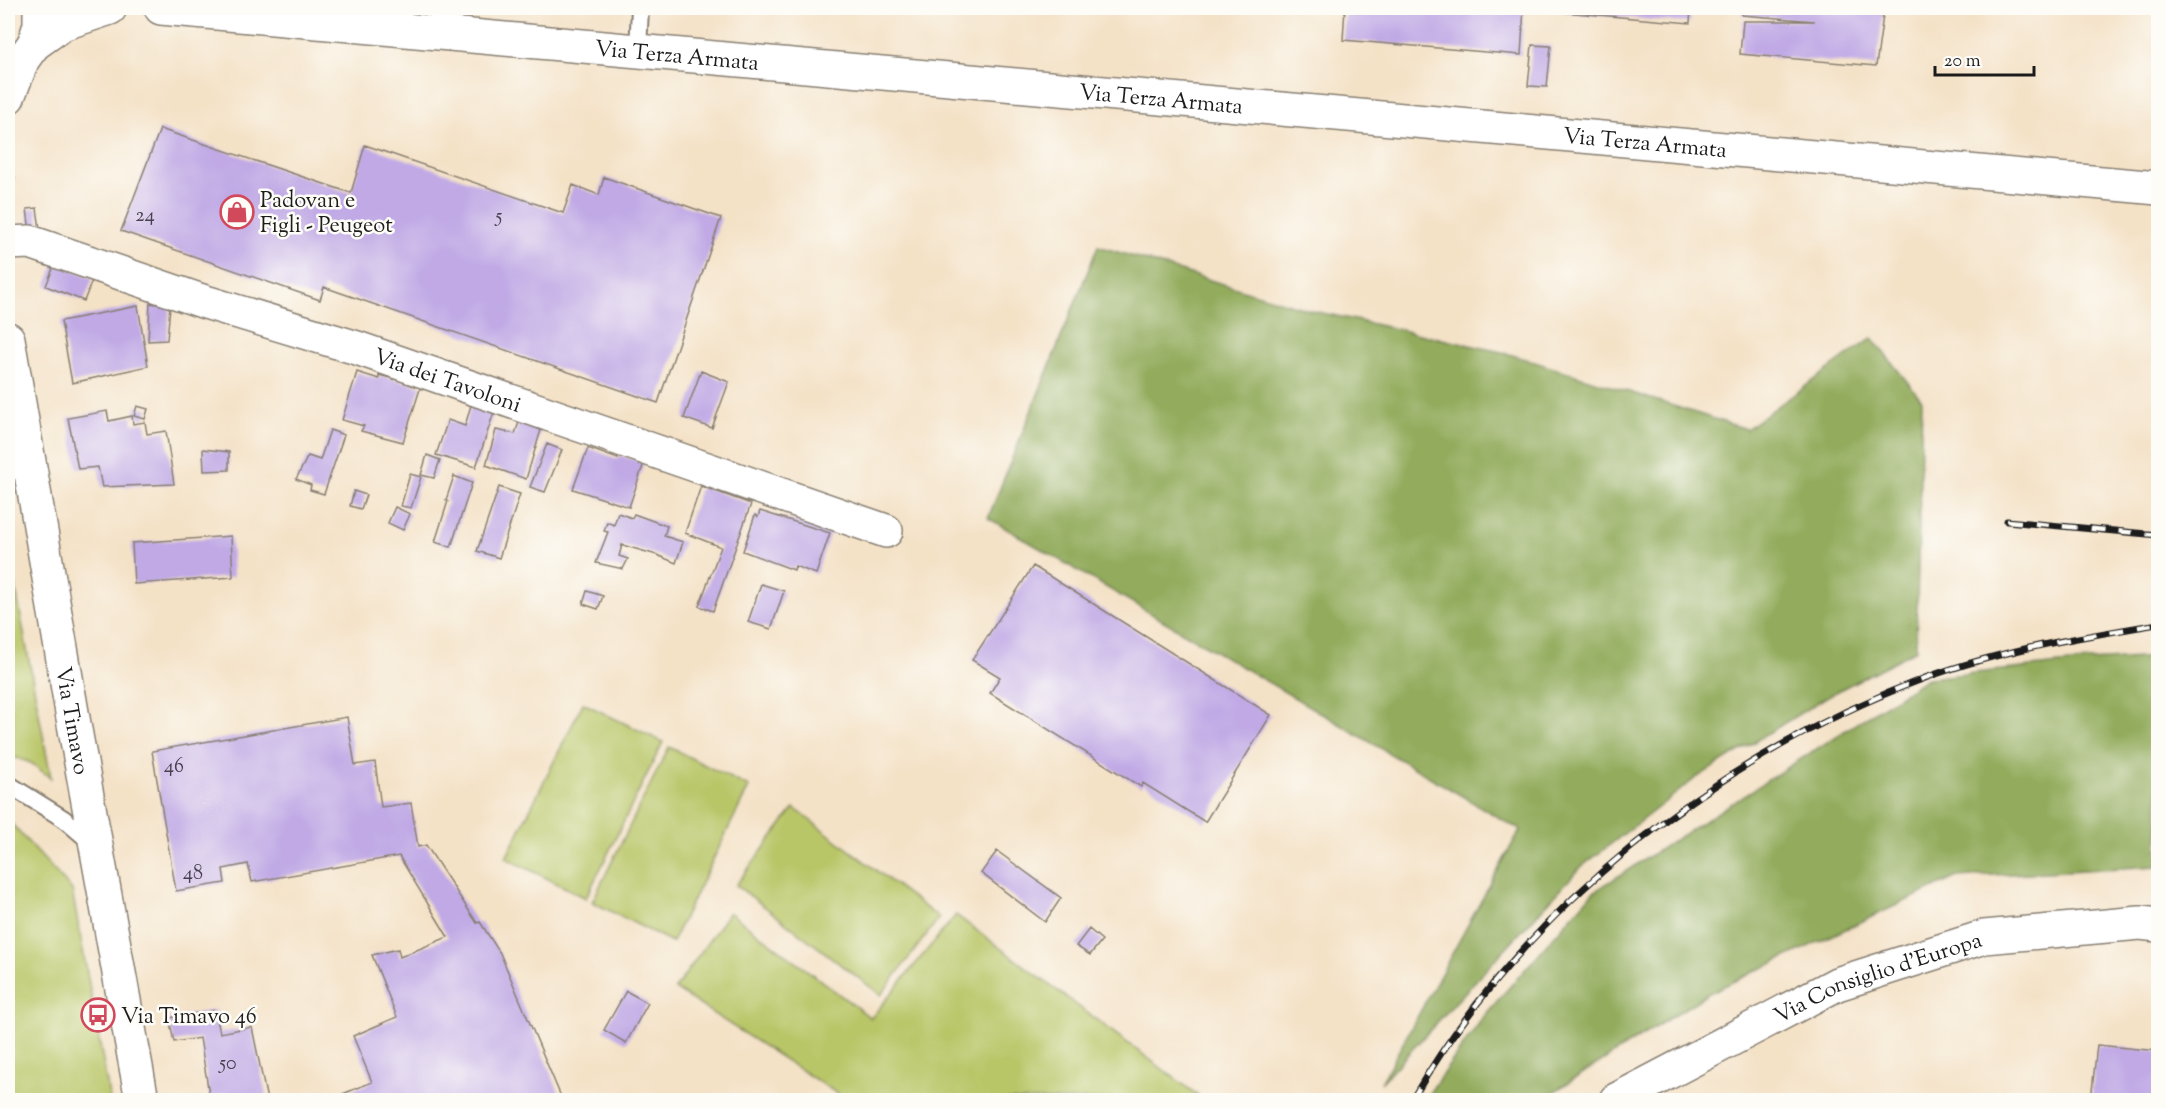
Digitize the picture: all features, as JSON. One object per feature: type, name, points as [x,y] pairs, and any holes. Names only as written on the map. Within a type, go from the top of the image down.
[{"type":"street","points":[[8,97],[21,57],[40,25],[40,8]]},
{"type":"street","points":[[21,57],[62,24],[110,8]]},
{"type":"street","name":"Via Terza Armata","points":[[161,8],[2158,188]]},
{"type":"street","name":"Via dei Tavoloni","points":[[8,243],[30,242],[202,301],[357,348],[886,531]]},
{"type":"street","name":"Via Timavo","points":[[8,339],[17,465],[97,847],[142,1101]]},
{"type":"street","name":"Via Consiglio d'Europa","points":[[1616,1101],[1837,984],[1984,937],[2140,923],[2158,925]]},
{"type":"lane","points":[[638,50],[640,8]]},
{"type":"lane","points":[[8,784],[64,819],[97,847]]},
{"type":"path","points":[[8,178],[19,176]]},
{"type":"green space","points":[[1098,246],[1309,310],[1506,353],[1746,429],[1872,338],[1922,400],[1916,650],[1828,696],[1696,778],[1580,868],[1381,1083],[1520,830],[988,518]]},
{"type":"green space","points":[[8,548],[51,778],[31,763],[8,755]]},
{"type":"green space","points":[[2158,657],[2158,866],[1957,877],[1709,993],[1541,1100],[1424,1100],[1485,1015],[1592,893],[1927,678],[2088,661]]},
{"type":"green space","points":[[583,703],[663,742],[586,898],[506,858]]},
{"type":"green space","points":[[669,747],[749,787],[672,942],[592,902]]},
{"type":"green space","points":[[794,808],[939,918],[881,995],[736,885]]},
{"type":"green space","points":[[8,820],[72,890],[110,1100],[8,1100]]},
{"type":"green space","points":[[729,912],[871,1018],[956,915],[1204,1100],[847,1100],[675,989]]},
{"type":"building","points":[[1345,8],[1524,8],[1521,55],[1343,40]]},
{"type":"building","points":[[1563,8],[1691,8],[1690,23],[1563,12]]},
{"type":"building","points":[[1742,8],[1884,8],[1876,66],[1740,54],[1743,21],[1815,21],[1742,15]]},
{"type":"building","points":[[1532,45],[1551,46],[1547,87],[1528,86]]},
{"type":"building","points":[[160,129],[351,193],[365,145],[563,213],[573,185],[599,195],[604,177],[721,218],[658,403],[324,287],[320,300],[121,231]]},
{"type":"building","points":[[37,208],[40,229],[30,231],[27,209]]},
{"type":"building","points":[[55,263],[93,278],[84,301],[46,286]]},
{"type":"building","points":[[150,303],[170,306],[167,340],[148,341]]},
{"type":"building","points":[[138,306],[148,366],[72,383],[61,321]]},
{"type":"building","points":[[701,371],[729,382],[712,428],[684,418]]},
{"type":"building","points":[[357,372],[379,379],[379,375],[421,386],[403,442],[361,431],[364,426],[342,420]]},
{"type":"building","points":[[471,405],[494,412],[476,467],[436,455],[448,420],[465,426]]},
{"type":"building","points":[[137,406],[148,409],[145,419],[134,416]]},
{"type":"building","points":[[107,411],[109,421],[132,416],[133,424],[145,422],[147,434],[166,431],[174,484],[102,487],[98,467],[78,469],[68,418]]},
{"type":"building","points":[[519,422],[541,430],[526,479],[486,465],[496,430],[515,434]]},
{"type":"building","points":[[330,430],[344,435],[324,494],[310,490],[311,485],[296,479],[308,456],[320,460]]},
{"type":"building","points":[[547,444],[562,450],[545,492],[530,487]]},
{"type":"building","points":[[588,448],[618,459],[619,455],[644,463],[629,507],[573,489]]},
{"type":"building","points":[[203,449],[229,452],[229,470],[204,471]]},
{"type":"building","points":[[427,455],[440,460],[434,478],[421,475]]},
{"type":"building","points":[[410,474],[421,477],[411,508],[401,506]]},
{"type":"building","points":[[454,476],[472,483],[451,547],[435,542]]},
{"type":"building","points":[[701,486],[751,504],[713,611],[699,606],[721,547],[685,533]]},
{"type":"building","points":[[499,487],[520,494],[499,558],[477,551]]},
{"type":"building","points":[[354,491],[366,495],[361,509],[350,506]]},
{"type":"building","points":[[395,507],[410,514],[403,530],[388,523]]},
{"type":"building","points":[[760,511],[830,533],[816,574],[795,566],[794,570],[743,551],[755,515],[758,517]]},
{"type":"building","points":[[618,513],[632,518],[634,514],[667,526],[664,536],[683,542],[676,563],[622,545],[619,556],[628,559],[623,569],[596,563],[608,532],[604,531],[607,522],[614,525]]},
{"type":"building","points":[[231,536],[233,577],[134,584],[132,543]]},
{"type":"building","points":[[1033,566],[1271,715],[1205,822],[1143,783],[1141,787],[990,693],[1000,677],[972,660]]},
{"type":"building","points":[[761,584],[784,591],[771,629],[748,622]]},
{"type":"building","points":[[587,591],[603,596],[598,609],[583,604]]},
{"type":"building","points":[[347,717],[355,765],[375,762],[381,807],[411,803],[418,847],[426,845],[477,923],[480,922],[500,953],[561,1100],[328,1100],[372,1082],[353,1036],[397,1017],[372,955],[398,949],[400,957],[448,937],[399,856],[252,882],[248,864],[223,869],[225,883],[176,891],[152,751]]},
{"type":"building","points":[[997,851],[1061,898],[1045,922],[981,873]]},
{"type":"building","points":[[1089,929],[1102,940],[1090,955],[1076,946]]},
{"type":"building","points":[[626,991],[648,1003],[626,1043],[604,1030]]},
{"type":"building","points":[[215,1010],[220,1033],[252,1027],[267,1100],[210,1100],[200,1038],[174,1042],[169,1018]]},
{"type":"building","points":[[2097,1045],[2158,1051],[2158,1100],[2091,1100]]},
{"type":"railway","points":[[2007,521],[2158,535]]},
{"type":"railway","points":[[1412,1100],[1458,1030],[1510,964],[1569,902],[1633,846],[1701,795],[1773,750],[1848,711],[1925,678],[2012,652],[2070,639],[2158,624]]},
{"type":"place","name":"Padovan e Figli - Peugeot","points":[[237,212]]},
{"type":"place","name":"Via Timavo 46","points":[[98,1015]]}]
